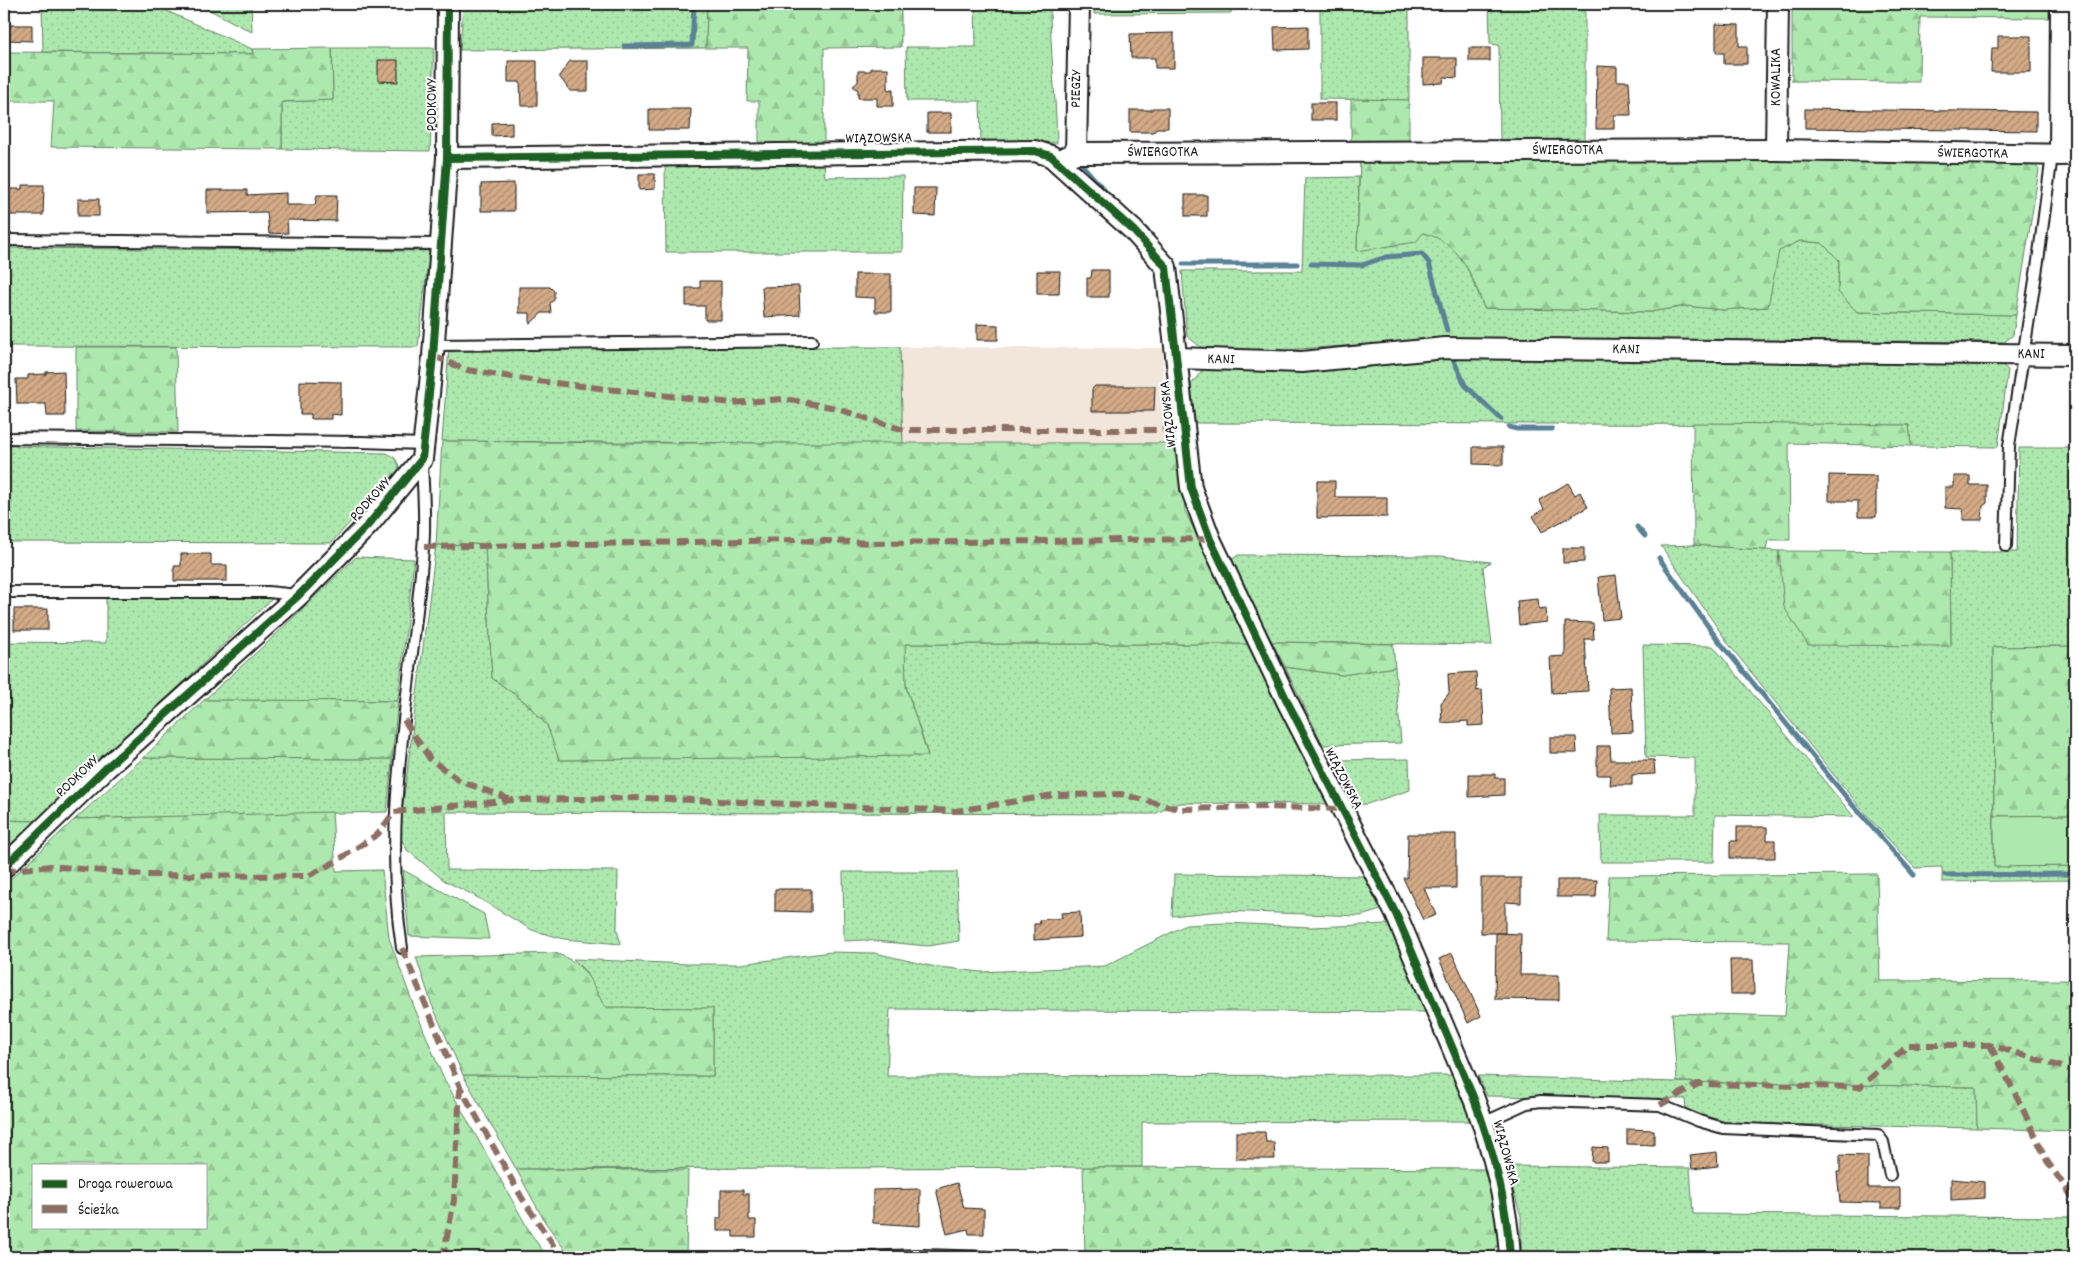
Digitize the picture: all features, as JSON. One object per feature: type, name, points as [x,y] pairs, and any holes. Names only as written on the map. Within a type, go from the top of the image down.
[{"type":"street","name":"PODKOWY","points":[[4,867],[106,768],[299,595],[369,524],[423,452],[434,345],[447,158],[448,4]]},
{"type":"street","name":"PIEGŻY","points":[[1076,153],[1079,4]]},
{"type":"street","name":"KOWALIKA","points":[[1776,150],[1778,4]]},
{"type":"street","points":[[2061,4],[2062,155]]},
{"type":"street","name":"ŚWIERGOTKA","points":[[1076,153],[1776,150],[2062,155]]},
{"type":"street","name":"WIĄZOWSKA","points":[[447,158],[1045,153],[1057,161],[1133,230],[1166,267],[1190,488],[1207,530],[1288,704],[1396,914],[1483,1123],[1503,1202],[1510,1257]]},
{"type":"street","points":[[1057,161],[1076,153]]},
{"type":"street","name":"KANI","points":[[1177,358],[1302,362],[1445,348],[2075,355]]},
{"type":"lane","points":[[2006,546],[2009,446],[2023,355],[2062,155]]},
{"type":"lane","points":[[4,240],[441,244]]},
{"type":"lane","points":[[434,345],[812,341]]},
{"type":"lane","points":[[4,438],[351,442],[423,452],[424,547],[394,812],[395,893],[402,948]]},
{"type":"lane","points":[[4,592],[268,592],[299,595]]},
{"type":"lane","points":[[1483,1123],[1526,1103],[1541,1101],[1660,1105],[1699,1121],[1723,1128],[1878,1134],[1883,1142],[1890,1174]]},
{"type":"lane","points":[[853,1257],[924,1255],[987,1257]]},
{"type":"shaded area","points":[[900,347],[1163,348],[1164,431],[1166,444],[903,444]]},
{"type":"green space","points":[[42,4],[151,4],[252,49],[253,54],[43,52]]},
{"type":"green space","points":[[198,4],[251,4],[252,32]]},
{"type":"green space","points":[[463,4],[707,4],[706,48],[460,50]]},
{"type":"green space","points":[[707,4],[901,4],[901,47],[824,48],[824,144],[759,144],[759,101],[747,101],[748,48],[706,48]]},
{"type":"green space","points":[[975,4],[1050,4],[1057,143],[981,143],[980,101],[907,101],[906,47],[976,47]]},
{"type":"green space","points":[[1094,4],[1231,4],[1231,13],[1094,14]]},
{"type":"green space","points":[[1320,4],[1409,4],[1409,100],[1320,99]]},
{"type":"green space","points":[[1489,4],[1585,4],[1585,142],[1500,142],[1499,45],[1490,44]]},
{"type":"green space","points":[[1792,4],[2049,4],[2049,18],[1920,17],[1919,82],[1792,81]]},
{"type":"green space","points":[[332,48],[434,48],[430,151],[282,149],[282,102],[333,100]]},
{"type":"green space","points":[[332,48],[333,100],[282,102],[282,149],[51,147],[54,101],[4,101],[4,52],[253,54],[252,49]]},
{"type":"green space","points":[[1351,99],[1409,100],[1409,142],[1351,142]]},
{"type":"green space","points":[[1360,157],[2033,162],[2039,170],[2016,315],[1857,312],[1838,292],[1839,260],[1822,243],[1800,241],[1779,251],[1768,307],[1723,310],[1686,306],[1650,312],[1484,308],[1475,284],[1456,252],[1436,237],[1423,233],[1416,242],[1357,251]]},
{"type":"green space","points":[[824,159],[825,177],[903,176],[902,252],[666,252],[665,163]]},
{"type":"green space","points":[[1359,177],[1357,251],[1419,233],[1437,236],[1456,251],[1470,274],[1484,308],[1650,312],[1686,306],[1723,310],[1767,307],[1778,251],[1800,241],[1822,243],[1839,260],[1838,292],[1857,312],[2016,315],[2013,335],[2005,342],[1460,338],[1284,350],[1203,349],[1187,336],[1182,271],[1302,271],[1305,178]]},
{"type":"green space","points":[[4,248],[433,251],[427,269],[418,347],[4,346]]},
{"type":"green space","points":[[76,347],[176,347],[178,432],[76,431]]},
{"type":"green space","points":[[449,347],[900,347],[903,444],[442,441]]},
{"type":"green space","points":[[1442,359],[2000,363],[2008,370],[1998,447],[1911,446],[1909,425],[1195,423],[1191,385],[1203,369],[1322,367]]},
{"type":"green space","points":[[1693,423],[1909,425],[1911,446],[1789,443],[1790,540],[1768,540],[1766,550],[1694,545]]},
{"type":"green space","points":[[442,441],[1181,443],[1185,511],[1249,644],[905,644],[906,687],[928,756],[559,760],[547,725],[525,702],[492,678],[485,544],[436,545]]},
{"type":"green space","points":[[4,446],[387,453],[395,458],[400,468],[331,543],[4,542]]},
{"type":"green space","points":[[2019,448],[2075,448],[2075,646],[1993,647],[1994,866],[2075,866],[2075,880],[1942,882],[1942,867],[1915,868],[1867,816],[1730,646],[1661,546],[1694,545],[1779,551],[1778,565],[1951,646],[1950,552],[2017,552]]},
{"type":"green space","points":[[485,544],[492,678],[525,702],[547,725],[560,760],[928,755],[906,687],[904,644],[1249,644],[1333,804],[1179,803],[1154,814],[446,812],[447,870],[618,871],[617,930],[621,944],[564,939],[532,930],[473,895],[445,881],[407,850],[401,839],[402,812],[436,545]]},
{"type":"green space","points":[[1779,551],[1950,552],[1951,646],[1808,645],[1784,607]]},
{"type":"green space","points":[[1238,555],[1441,556],[1491,562],[1483,567],[1492,645],[1272,642],[1230,561]]},
{"type":"green space","points":[[356,557],[414,559],[398,701],[204,700],[268,642]]},
{"type":"green space","points":[[106,597],[273,598],[36,821],[4,820],[4,642],[106,643]]},
{"type":"green space","points":[[1272,642],[1393,644],[1395,667],[1342,675],[1285,667]]},
{"type":"green space","points":[[1643,645],[1713,646],[1854,817],[1715,815],[1714,862],[1601,862],[1600,815],[1695,815],[1695,758],[1646,757]]},
{"type":"green space","points":[[2075,646],[2075,815],[1994,816],[1993,647]]},
{"type":"green space","points":[[1285,667],[1342,675],[1395,667],[1401,743],[1323,745]]},
{"type":"green space","points":[[204,700],[398,701],[392,759],[143,758]]},
{"type":"green space","points":[[143,758],[392,759],[387,812],[75,819]]},
{"type":"green space","points":[[1409,759],[1410,790],[1367,804],[1354,805],[1331,760]]},
{"type":"green space","points":[[332,812],[336,871],[382,870],[389,938],[442,1075],[531,1234],[547,1257],[4,1257],[4,885],[75,819]]},
{"type":"green space","points":[[2075,815],[2075,866],[1994,867],[1994,816]]},
{"type":"green space","points":[[4,820],[36,821],[4,850]]},
{"type":"green space","points":[[403,870],[484,914],[489,939],[409,936]]},
{"type":"green space","points":[[843,872],[957,872],[959,941],[928,946],[864,940],[844,941]]},
{"type":"green space","points":[[1174,874],[1368,876],[1384,909],[1361,916],[1220,911],[1172,916]]},
{"type":"green space","points":[[1877,874],[1880,981],[2075,980],[2075,1131],[1977,1128],[1976,1087],[1677,1082],[1672,1013],[1785,1016],[1790,942],[1606,941],[1609,876]]},
{"type":"green space","points":[[1225,923],[1311,927],[1389,924],[1431,1012],[890,1009],[887,1076],[1455,1075],[1471,1121],[1142,1122],[1142,1167],[516,1169],[463,1075],[713,1076],[713,1009],[605,1008],[585,971],[573,959],[688,964],[741,964],[831,952],[875,953],[931,966],[981,972],[1105,966],[1186,925]]},
{"type":"green space","points":[[555,953],[566,957],[581,968],[591,981],[605,1007],[713,1008],[713,1076],[463,1075],[432,1005],[416,957]]},
{"type":"green space","points":[[1478,1076],[1677,1082],[1976,1087],[1977,1128],[1719,1123],[1686,1113],[1685,1099],[1487,1096]]},
{"type":"green space","points":[[1506,1166],[1690,1168],[1693,1214],[2075,1217],[2075,1257],[1521,1257],[1521,1216]]},
{"type":"green space","points":[[1083,1167],[1489,1169],[1499,1242],[1491,1257],[1085,1257]]},
{"type":"green space","points":[[516,1169],[688,1170],[686,1257],[570,1257],[545,1222]]},
{"type":"building","points":[[1716,24],[1739,25],[1739,46],[1747,46],[1747,64],[1724,64],[1724,53],[1716,53]]},
{"type":"building","points":[[7,25],[32,25],[32,41],[7,40]]},
{"type":"building","points":[[1308,26],[1308,49],[1275,50],[1274,27]]},
{"type":"building","points":[[1174,33],[1174,68],[1155,68],[1155,58],[1131,58],[1130,34]]},
{"type":"building","points":[[1998,36],[2031,36],[2031,72],[1991,72],[1992,48],[1998,48]]},
{"type":"building","points":[[1469,48],[1490,48],[1490,61],[1469,61]]},
{"type":"building","points":[[1423,58],[1457,58],[1457,78],[1444,77],[1443,83],[1423,84]]},
{"type":"building","points":[[378,60],[398,60],[398,82],[378,81]]},
{"type":"building","points":[[508,61],[537,61],[537,106],[521,106],[520,82],[508,82]]},
{"type":"building","points":[[570,61],[588,61],[588,91],[570,91],[559,76]]},
{"type":"building","points":[[1597,66],[1617,67],[1617,81],[1629,81],[1631,115],[1614,115],[1614,129],[1596,129]]},
{"type":"building","points":[[871,68],[888,68],[888,90],[893,89],[893,106],[877,106],[877,98],[858,98],[858,90],[853,86],[858,82],[858,71],[871,71]]},
{"type":"building","points":[[1311,103],[1336,103],[1336,120],[1311,120]]},
{"type":"building","points":[[1152,108],[1168,108],[1168,128],[1157,128],[1154,132],[1130,132],[1130,110],[1152,110]]},
{"type":"building","points":[[649,109],[691,109],[690,130],[649,130]]},
{"type":"building","points":[[1805,109],[2036,112],[2036,131],[1805,128]]},
{"type":"building","points":[[927,113],[951,113],[951,132],[927,132]]},
{"type":"building","points":[[512,122],[512,135],[492,136],[492,123]]},
{"type":"building","points":[[639,174],[655,174],[655,189],[639,190]]},
{"type":"building","points":[[514,183],[514,211],[481,211],[481,184]]},
{"type":"building","points":[[22,185],[44,185],[43,215],[4,215],[4,189],[22,189]]},
{"type":"building","points":[[914,188],[936,188],[935,216],[914,215]]},
{"type":"building","points":[[207,190],[247,190],[247,195],[286,193],[286,205],[315,205],[317,195],[337,195],[336,221],[287,220],[288,233],[269,234],[267,212],[207,213]]},
{"type":"building","points":[[1185,195],[1207,195],[1207,216],[1185,216]]},
{"type":"building","points":[[78,199],[99,199],[99,216],[78,216]]},
{"type":"building","points":[[1092,270],[1109,270],[1109,297],[1087,297],[1087,278],[1091,278]]},
{"type":"building","points":[[1037,271],[1060,271],[1059,294],[1037,294]]},
{"type":"building","points":[[855,274],[891,274],[891,312],[875,312],[875,298],[855,297]]},
{"type":"building","points":[[700,281],[721,281],[721,320],[705,320],[705,306],[686,306],[686,288],[700,288]]},
{"type":"building","points":[[799,286],[800,315],[764,317],[762,287]]},
{"type":"building","points":[[519,287],[550,287],[554,291],[554,300],[550,303],[551,313],[542,313],[530,324],[530,313],[519,313]]},
{"type":"building","points":[[977,324],[998,325],[998,340],[977,340]]},
{"type":"building","points":[[64,371],[65,416],[47,416],[46,404],[17,404],[16,379],[28,379],[28,375],[46,374],[46,372]]},
{"type":"building","points":[[300,381],[341,382],[341,415],[331,414],[331,419],[311,419],[311,414],[300,414]]},
{"type":"building","points":[[1095,386],[1155,386],[1154,411],[1092,411],[1092,389]]},
{"type":"building","points":[[1473,447],[1503,447],[1503,465],[1473,464]]},
{"type":"building","points":[[1829,475],[1876,476],[1876,517],[1858,517],[1858,501],[1829,501]]},
{"type":"building","points":[[1954,476],[1970,476],[1970,485],[1987,485],[1987,503],[1983,506],[1982,520],[1963,520],[1963,509],[1945,508],[1945,487],[1954,487]]},
{"type":"building","points":[[1317,481],[1335,481],[1335,497],[1387,497],[1387,517],[1317,518]]},
{"type":"building","points":[[1568,483],[1575,495],[1580,492],[1588,507],[1542,532],[1533,516],[1544,509],[1539,500]]},
{"type":"building","points":[[1563,548],[1584,548],[1584,562],[1563,563]]},
{"type":"building","points":[[181,554],[211,554],[211,565],[227,565],[227,581],[174,581],[174,566],[181,566]]},
{"type":"building","points":[[1616,575],[1621,618],[1602,620],[1598,577]]},
{"type":"building","points":[[1538,599],[1539,609],[1546,608],[1547,622],[1519,625],[1517,601]]},
{"type":"building","points":[[14,609],[48,609],[48,630],[14,630]]},
{"type":"building","points":[[1565,622],[1593,623],[1594,639],[1585,639],[1588,691],[1552,693],[1550,657],[1565,656]]},
{"type":"building","points":[[1476,672],[1477,691],[1482,690],[1484,725],[1468,726],[1468,721],[1442,723],[1441,703],[1449,693],[1448,674]]},
{"type":"building","points":[[1631,687],[1633,732],[1611,733],[1609,688]]},
{"type":"building","points":[[1550,737],[1576,737],[1577,753],[1550,753]]},
{"type":"building","points":[[1597,746],[1610,746],[1611,760],[1654,760],[1655,774],[1632,775],[1632,785],[1610,785],[1611,775],[1597,775]]},
{"type":"building","points":[[1469,774],[1495,774],[1495,778],[1504,778],[1504,795],[1469,797]]},
{"type":"building","points":[[1737,827],[1767,827],[1767,840],[1775,840],[1775,858],[1730,858],[1730,841],[1737,841]]},
{"type":"building","points":[[1408,834],[1456,834],[1456,888],[1424,888],[1436,915],[1423,920],[1403,878],[1407,878]]},
{"type":"building","points":[[1481,878],[1521,878],[1521,903],[1505,902],[1505,933],[1481,933]]},
{"type":"building","points":[[1557,880],[1597,880],[1596,897],[1557,897]]},
{"type":"building","points":[[775,889],[811,889],[811,912],[775,911]]},
{"type":"building","points":[[1080,912],[1081,937],[1034,940],[1034,924],[1040,924],[1039,920],[1062,918],[1061,913]]},
{"type":"building","points":[[1496,933],[1521,934],[1520,975],[1559,975],[1559,1000],[1495,999]]},
{"type":"building","points":[[1452,953],[1481,1016],[1468,1023],[1439,959]]},
{"type":"building","points":[[1730,960],[1753,960],[1754,994],[1731,994]]},
{"type":"building","points":[[1627,1129],[1654,1130],[1654,1145],[1627,1144]]},
{"type":"building","points":[[1236,1132],[1265,1132],[1266,1142],[1274,1142],[1275,1159],[1236,1159]]},
{"type":"building","points":[[1593,1147],[1608,1148],[1608,1162],[1592,1162]]},
{"type":"building","points":[[1717,1152],[1718,1166],[1692,1169],[1690,1155]]},
{"type":"building","points":[[1840,1155],[1868,1156],[1868,1188],[1900,1188],[1900,1208],[1881,1208],[1881,1203],[1840,1202],[1837,1172],[1840,1172]]},
{"type":"building","points":[[1951,1179],[1985,1182],[1985,1198],[1951,1200]]},
{"type":"building","points":[[957,1183],[964,1208],[984,1209],[984,1234],[969,1234],[968,1229],[947,1234],[936,1189]]},
{"type":"building","points":[[920,1189],[920,1226],[873,1223],[873,1190]]},
{"type":"building","points":[[721,1190],[743,1190],[743,1194],[749,1194],[749,1220],[756,1220],[756,1237],[733,1237],[733,1231],[717,1231],[717,1218],[721,1218]]},
{"type":"waterway","points":[[624,46],[692,45],[694,4]]},
{"type":"waterway","points":[[1082,165],[1105,191]]},
{"type":"waterway","points":[[1144,228],[1152,235]]},
{"type":"waterway","points":[[1311,264],[1362,265],[1386,257],[1422,254],[1429,263],[1447,331]]},
{"type":"waterway","points":[[1183,264],[1297,264]]},
{"type":"waterway","points":[[1454,361],[1465,385],[1501,419]]},
{"type":"waterway","points":[[1509,427],[1517,429],[1552,429]]},
{"type":"waterway","points":[[1637,527],[1645,536]]},
{"type":"waterway","points":[[1659,558],[1718,640],[1851,803],[1914,875]]},
{"type":"waterway","points":[[1945,875],[2075,874]]},
{"type":"marked path","points":[[433,356],[467,370],[537,381],[732,403],[783,399],[831,407],[904,430],[1185,430]]},
{"type":"marked path","points":[[424,547],[798,540],[874,543],[1210,539]]},
{"type":"marked path","points":[[404,720],[430,759],[460,781],[509,799]]},
{"type":"marked path","points":[[4,871],[51,866],[144,875],[308,876],[335,862],[378,834],[394,812],[513,800],[643,798],[956,811],[1054,795],[1121,794],[1179,809],[1267,807],[1343,809]]},
{"type":"marked path","points":[[402,948],[460,1087],[522,1198],[561,1257]]},
{"type":"marked path","points":[[1660,1105],[1698,1084],[1860,1087],[1909,1045],[1990,1045],[2075,1071]]},
{"type":"marked path","points":[[1990,1045],[2047,1161],[2075,1201]]},
{"type":"marked path","points":[[439,1257],[444,1252],[454,1200],[460,1087]]},
{"type":"cycle path","points":[[4,867],[106,768],[299,595],[369,524],[422,459],[433,356],[447,158],[448,4]]},
{"type":"cycle path","points":[[447,158],[1035,151],[1051,156],[1133,230],[1166,267],[1191,488],[1210,539],[1288,703],[1396,914],[1474,1099],[1498,1177],[1506,1217],[1510,1257]]}]
